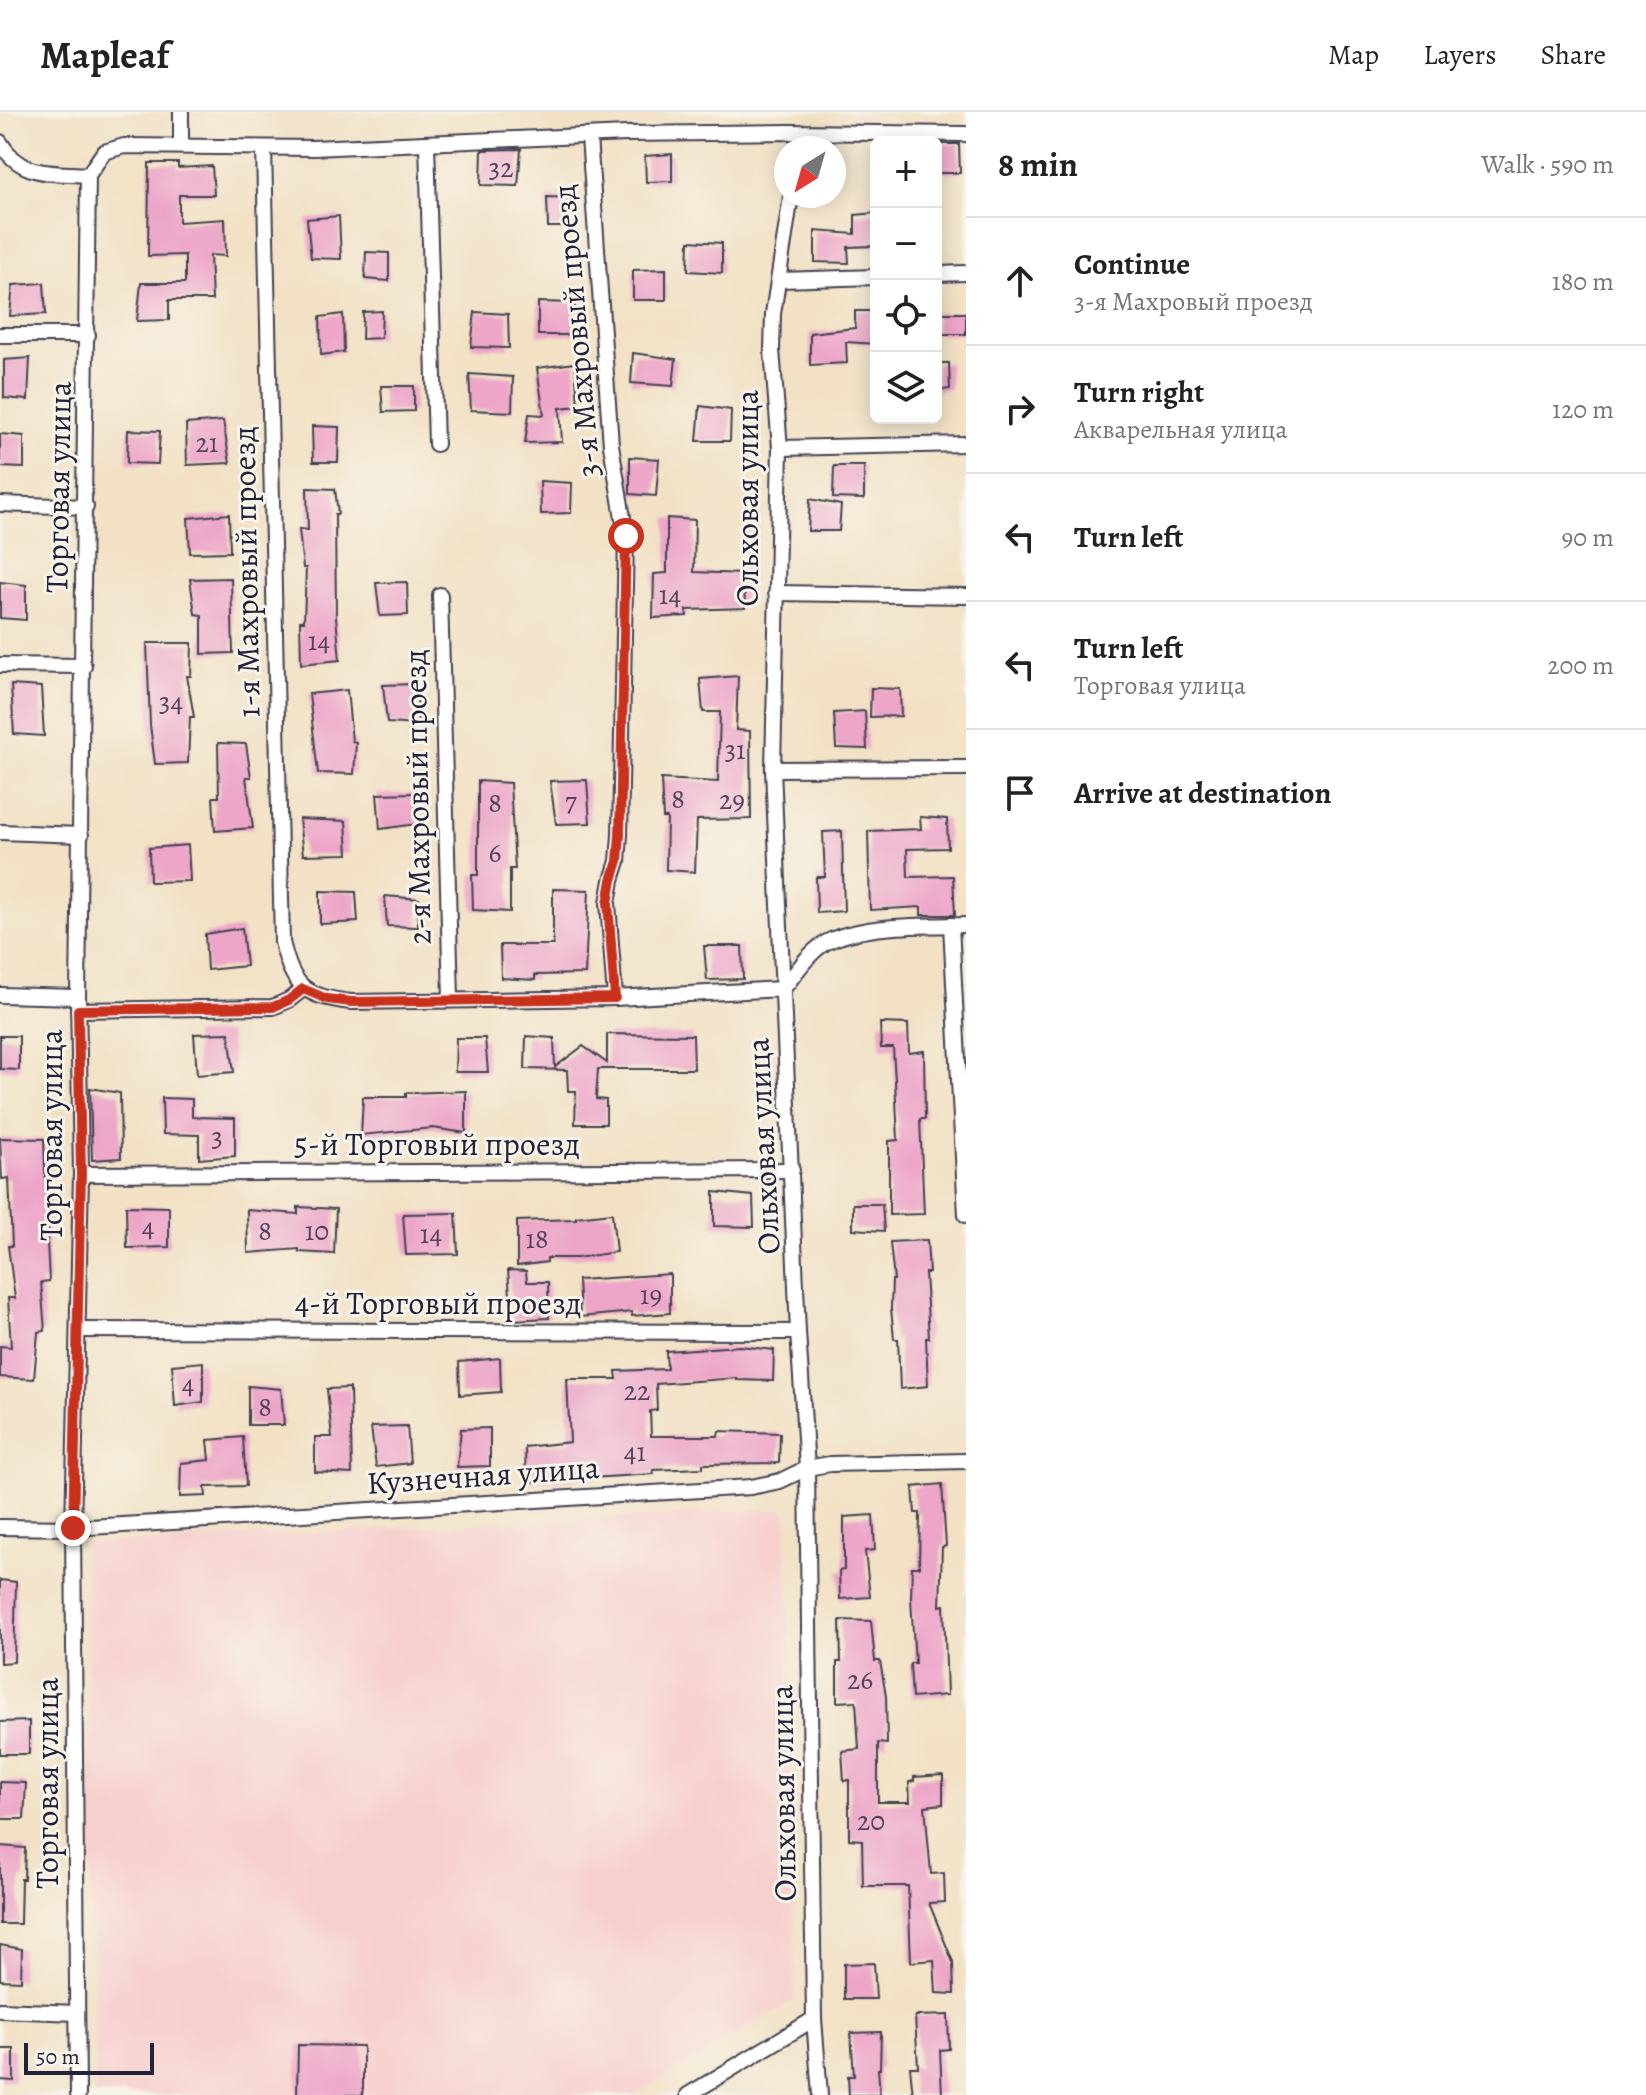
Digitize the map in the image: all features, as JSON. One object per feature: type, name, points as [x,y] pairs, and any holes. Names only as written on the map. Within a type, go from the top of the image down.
[{"type":"street","points":[[181,112],[181,146]]},
{"type":"street","points":[[788,132],[788,136]]},
{"type":"street","points":[[0,142],[18,165],[32,170],[88,175],[104,152],[124,146],[264,148],[626,134],[966,134]]},
{"type":"street","name":"3-я Махровый проезд","points":[[589,137],[611,445],[626,536],[620,835],[618,861],[608,903],[615,998]]},
{"type":"street","points":[[427,143],[436,444]]},
{"type":"street","name":"1-я Махровый проезд","points":[[264,148],[282,942],[289,971],[303,989]]},
{"type":"street","name":"Торговая улица","points":[[78,2095],[73,1528],[81,1174],[78,1003],[88,175]]},
{"type":"street","name":"Ольховая улица","points":[[789,208],[773,314],[772,350],[780,448],[773,769],[807,1468],[814,2019],[820,2095]]},
{"type":"street","points":[[942,274],[966,273]]},
{"type":"street","points":[[780,280],[870,277]]},
{"type":"street","points":[[0,335],[88,335]]},
{"type":"street","points":[[780,448],[966,444]]},
{"type":"street","points":[[0,504],[86,507]]},
{"type":"street","points":[[776,593],[966,596]]},
{"type":"street","name":"2-я Махровый проезд","points":[[440,595],[451,999]]},
{"type":"street","points":[[0,665],[84,666]]},
{"type":"street","points":[[773,769],[966,768]]},
{"type":"street","points":[[0,832],[81,835]]},
{"type":"street","points":[[0,995],[78,1003],[273,1007],[303,989],[327,999],[351,1002],[615,998],[783,989],[806,960],[829,941],[869,930],[959,925],[966,1215]]},
{"type":"street","name":"5-й Торговый проезд","points":[[81,1174],[792,1170]]},
{"type":"street","name":"4-й Торговый проезд","points":[[78,1330],[798,1332]]},
{"type":"street","name":"Кузнечная улица","points":[[0,1527],[73,1528],[751,1487],[780,1481],[807,1468],[830,1464],[966,1461]]},
{"type":"street","points":[[0,2010],[77,2013]]},
{"type":"street","points":[[688,2095],[814,2019]]},
{"type":"shaded area","points":[[786,1509],[795,1999],[635,2095],[95,2095],[85,1544]]},
{"type":"building","points":[[942,144],[959,144],[960,173],[942,173]]},
{"type":"building","points":[[521,149],[518,186],[481,185],[482,150]]},
{"type":"building","points":[[672,154],[672,181],[646,182],[645,156]]},
{"type":"building","points":[[149,163],[178,163],[178,168],[212,166],[214,195],[179,195],[179,222],[225,219],[226,256],[210,255],[212,300],[169,300],[169,320],[137,321],[141,283],[185,283],[185,255],[148,256]]},
{"type":"building","points":[[547,197],[574,198],[576,227],[548,227]]},
{"type":"building","points":[[870,214],[870,246],[848,247],[849,263],[815,262],[815,231],[855,234],[855,215]]},
{"type":"building","points":[[339,216],[341,259],[311,258],[307,219]]},
{"type":"building","points":[[689,241],[722,243],[722,273],[688,271]]},
{"type":"building","points":[[366,252],[389,253],[389,281],[365,279]]},
{"type":"building","points":[[666,269],[666,300],[633,300],[633,270]]},
{"type":"building","points":[[44,283],[46,314],[10,316],[13,285]]},
{"type":"building","points":[[538,302],[575,303],[575,335],[538,335]]},
{"type":"building","points":[[382,311],[381,338],[362,339],[363,312]]},
{"type":"building","points":[[855,311],[870,311],[870,344],[846,342],[847,363],[810,365],[810,333],[855,328]]},
{"type":"building","points":[[475,312],[508,314],[509,348],[471,347]]},
{"type":"building","points":[[942,313],[966,313],[966,334],[942,334]]},
{"type":"building","points":[[343,314],[344,352],[321,355],[320,317]]},
{"type":"building","points":[[633,353],[676,359],[673,386],[631,383]]},
{"type":"building","points":[[30,358],[28,400],[4,398],[4,360]]},
{"type":"building","points":[[575,363],[578,406],[560,408],[562,442],[525,443],[529,414],[544,415],[537,368]]},
{"type":"building","points":[[942,363],[949,363],[950,389],[942,390]]},
{"type":"building","points":[[469,374],[513,377],[512,412],[471,410]]},
{"type":"building","points":[[381,386],[414,386],[414,411],[383,412]]},
{"type":"building","points":[[700,406],[731,410],[730,441],[697,441]]},
{"type":"building","points":[[223,421],[230,463],[187,465],[186,424]]},
{"type":"building","points":[[312,426],[339,427],[338,462],[313,462]]},
{"type":"building","points":[[128,430],[160,431],[158,464],[127,463]]},
{"type":"building","points":[[0,434],[24,436],[24,468],[0,467]]},
{"type":"building","points":[[630,457],[659,459],[656,496],[630,494]]},
{"type":"building","points":[[834,466],[864,466],[864,499],[833,498]]},
{"type":"building","points":[[540,481],[572,483],[571,513],[541,514]]},
{"type":"building","points":[[307,488],[335,489],[338,514],[335,514],[336,617],[340,660],[301,664],[300,621],[304,621],[306,568],[303,568],[299,529],[308,530]]},
{"type":"building","points":[[810,499],[841,505],[839,531],[808,531]]},
{"type":"building","points":[[229,514],[230,552],[190,553],[188,518]]},
{"type":"building","points":[[667,518],[695,520],[694,572],[744,574],[745,608],[686,610],[687,616],[653,618],[654,574],[667,573]]},
{"type":"building","points":[[231,578],[233,653],[202,654],[202,615],[195,614],[190,579]]},
{"type":"building","points":[[0,582],[26,585],[26,620],[0,618]]},
{"type":"building","points":[[407,582],[408,615],[380,616],[376,583]]},
{"type":"building","points":[[147,643],[192,643],[191,676],[187,676],[194,717],[190,717],[188,763],[155,764],[150,725]]},
{"type":"building","points":[[738,676],[736,730],[750,731],[751,819],[697,820],[695,872],[666,870],[667,818],[663,818],[661,779],[718,782],[720,712],[703,712],[700,679]]},
{"type":"building","points":[[417,684],[418,725],[387,723],[383,685]]},
{"type":"building","points":[[11,685],[41,687],[44,736],[14,734]]},
{"type":"building","points":[[871,688],[900,689],[901,716],[870,717]]},
{"type":"building","points":[[347,690],[352,741],[356,742],[354,774],[318,773],[309,694]]},
{"type":"building","points":[[865,711],[867,749],[836,748],[834,713]]},
{"type":"building","points":[[218,743],[246,744],[251,777],[246,777],[253,828],[215,831],[213,797],[219,797]]},
{"type":"building","points":[[587,780],[590,823],[556,824],[550,781]]},
{"type":"building","points":[[478,781],[510,783],[515,869],[510,869],[510,912],[473,910],[472,875],[478,875]]},
{"type":"building","points":[[415,793],[417,824],[380,829],[377,794]]},
{"type":"building","points":[[920,817],[947,819],[948,848],[907,849],[908,877],[953,876],[955,915],[921,915],[921,907],[870,910],[868,831],[921,829]]},
{"type":"building","points":[[299,819],[346,821],[348,854],[303,855]]},
{"type":"building","points":[[842,831],[844,911],[817,913],[816,877],[825,877],[823,832]]},
{"type":"building","points":[[188,845],[190,881],[150,882],[149,848]]},
{"type":"building","points":[[553,889],[589,890],[585,974],[535,975],[535,980],[501,978],[500,945],[553,945]]},
{"type":"building","points":[[320,891],[356,892],[358,922],[320,924]]},
{"type":"building","points":[[385,896],[419,899],[418,927],[387,926]]},
{"type":"building","points":[[242,928],[246,966],[207,970],[205,934]]},
{"type":"building","points":[[704,946],[742,946],[743,979],[707,980]]},
{"type":"building","points":[[880,1023],[908,1024],[909,1053],[924,1051],[925,1119],[920,1119],[924,1214],[889,1215],[889,1141],[898,1140],[893,1048],[881,1048]]},
{"type":"building","points":[[229,1033],[234,1072],[197,1075],[194,1034]]},
{"type":"building","points":[[607,1034],[693,1035],[694,1069],[598,1069],[596,1099],[606,1100],[606,1124],[575,1124],[576,1091],[568,1091],[567,1070],[525,1069],[526,1036],[554,1038],[555,1067],[583,1046],[607,1063]]},
{"type":"building","points":[[0,1036],[19,1036],[19,1070],[0,1069]]},
{"type":"building","points":[[456,1038],[485,1038],[488,1072],[455,1072]]},
{"type":"building","points":[[90,1088],[120,1093],[121,1158],[92,1160]]},
{"type":"building","points":[[466,1091],[466,1133],[433,1128],[361,1135],[363,1097],[406,1097],[406,1093]]},
{"type":"building","points":[[162,1098],[192,1099],[192,1117],[235,1118],[235,1156],[199,1159],[199,1135],[163,1134]]},
{"type":"building","points":[[0,1138],[44,1139],[46,1197],[51,1197],[47,1242],[49,1281],[41,1282],[45,1331],[38,1332],[34,1379],[0,1377],[0,1346],[11,1347],[8,1298],[15,1298],[8,1246],[12,1246],[9,1178],[2,1179]]},
{"type":"building","points":[[714,1192],[753,1196],[754,1227],[714,1226]]},
{"type":"building","points":[[853,1204],[882,1204],[884,1231],[853,1229]]},
{"type":"building","points":[[126,1206],[169,1207],[169,1247],[127,1248]]},
{"type":"building","points":[[298,1207],[336,1209],[334,1254],[299,1252],[299,1249],[248,1253],[247,1210],[298,1214]]},
{"type":"building","points":[[456,1213],[458,1254],[406,1255],[403,1214]]},
{"type":"building","points":[[612,1213],[616,1252],[577,1258],[547,1258],[547,1262],[517,1266],[517,1221],[576,1219]]},
{"type":"building","points":[[927,1240],[928,1386],[900,1389],[898,1339],[894,1339],[891,1308],[894,1280],[890,1242]]},
{"type":"building","points":[[508,1270],[526,1271],[527,1282],[548,1282],[549,1318],[512,1320]]},
{"type":"building","points":[[670,1274],[670,1313],[632,1316],[632,1312],[580,1317],[578,1280]]},
{"type":"building","points":[[740,1346],[774,1350],[773,1381],[737,1378],[656,1384],[657,1410],[650,1411],[651,1436],[718,1436],[719,1431],[780,1433],[779,1463],[703,1464],[703,1468],[653,1470],[654,1474],[526,1482],[525,1447],[570,1442],[567,1379],[617,1379],[616,1371],[667,1369],[666,1351]]},
{"type":"building","points":[[500,1358],[501,1392],[460,1395],[459,1362]]},
{"type":"building","points":[[203,1362],[203,1402],[175,1406],[172,1365]]},
{"type":"building","points":[[248,1386],[281,1389],[284,1425],[248,1425]]},
{"type":"building","points":[[350,1388],[352,1474],[315,1472],[315,1437],[332,1437],[327,1389]]},
{"type":"building","points":[[407,1426],[410,1463],[376,1467],[371,1427]]},
{"type":"building","points":[[490,1428],[490,1466],[457,1467],[461,1429]]},
{"type":"building","points":[[243,1437],[246,1486],[205,1487],[206,1496],[180,1497],[181,1463],[210,1460],[208,1440]]},
{"type":"building","points":[[942,1484],[946,1546],[942,1547],[940,1606],[944,1605],[947,1695],[912,1698],[910,1663],[915,1663],[912,1567],[919,1567],[920,1513],[915,1513],[913,1487]]},
{"type":"building","points":[[873,1515],[875,1550],[865,1551],[870,1597],[840,1599],[839,1571],[844,1570],[844,1517]]},
{"type":"building","points":[[0,1580],[16,1582],[14,1662],[0,1663]]},
{"type":"building","points":[[840,1620],[871,1621],[875,1661],[880,1661],[886,1696],[887,1744],[878,1743],[878,1802],[910,1802],[909,1782],[914,1781],[914,1777],[943,1775],[943,1804],[925,1806],[931,1874],[944,1873],[945,1902],[929,1903],[953,1962],[954,1994],[936,1993],[934,1960],[911,1962],[908,1886],[863,1886],[862,1840],[849,1839],[849,1780],[844,1781],[842,1751],[859,1749],[856,1701],[837,1702],[837,1662],[841,1662]]},
{"type":"building","points":[[29,1721],[29,1754],[0,1754],[0,1722]]},
{"type":"building","points":[[0,1782],[26,1783],[24,1819],[0,1819]]},
{"type":"building","points":[[0,1846],[25,1848],[20,1924],[0,1924]]},
{"type":"building","points":[[0,1945],[22,1949],[21,1981],[0,1980]]},
{"type":"building","points":[[874,1963],[876,1999],[844,1999],[844,1964]]},
{"type":"building","points":[[948,2015],[949,2049],[940,2050],[942,2095],[913,2095],[910,2067],[918,2067],[915,2016]]},
{"type":"building","points":[[881,2032],[878,2069],[880,2095],[849,2095],[848,2076],[854,2076],[851,2033]]},
{"type":"building","points":[[298,2045],[363,2046],[363,2095],[297,2095]]},
{"type":"building","points":[[0,2049],[14,2049],[14,2081],[0,2080]]},
{"type":"route","points":[[73,1528],[81,1174],[78,1010],[273,1007],[303,989],[327,999],[351,1002],[615,998],[608,903],[618,861],[620,835],[626,536]]}]
